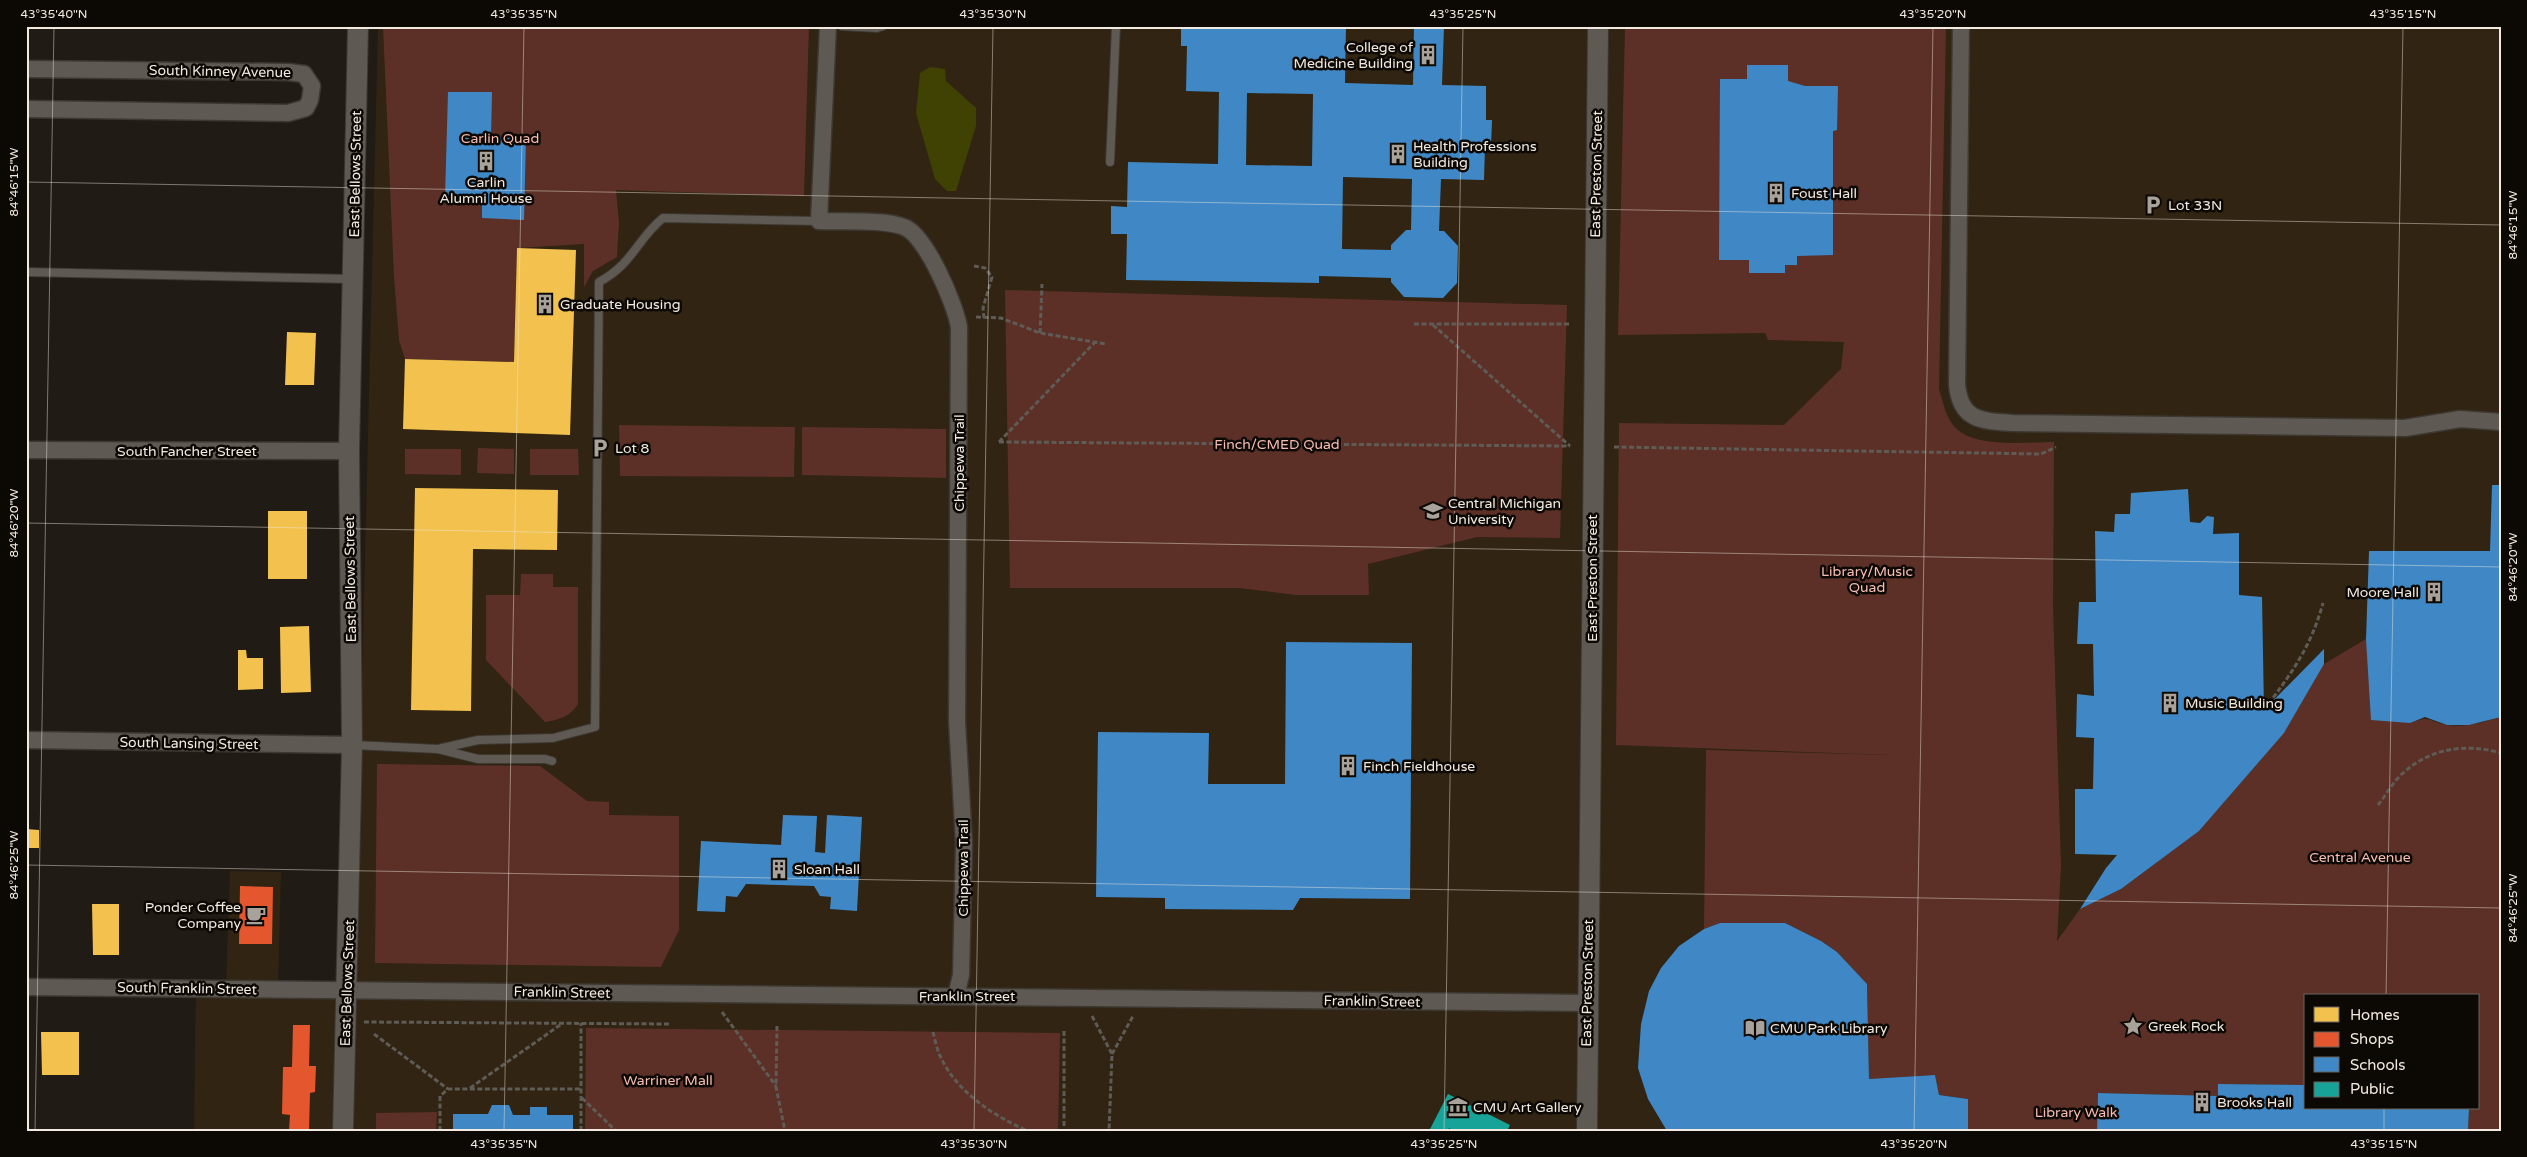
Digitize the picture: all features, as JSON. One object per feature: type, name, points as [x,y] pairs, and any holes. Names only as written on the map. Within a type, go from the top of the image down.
[{"type":"street","name":"East Bellows Street","points":[[343,1131],[348,990],[352,745],[349,451],[358,26]]},
{"type":"street","points":[[819,221],[828,26]]},
{"type":"street","name":"East Preston Street","points":[[1587,1131],[1598,26]]},
{"type":"street","points":[[1961,26],[1957,384],[1961,402],[1969,414],[1987,421],[2067,424],[2405,428],[2460,419],[2501,422]]},
{"type":"street","name":"South Kinney Avenue","points":[[26,69],[288,72],[304,74],[311,81],[312,86],[310,100],[306,108],[288,114],[26,109]]},
{"type":"street","name":"Chippewa Trail","points":[[819,221],[890,224],[907,228],[920,241],[952,305],[959,327],[957,721],[964,843],[961,975],[956,996]]},
{"type":"street","name":"South Fancher Street","points":[[26,450],[349,451]]},
{"type":"street","name":"South Lansing Street","points":[[26,740],[352,745]]},
{"type":"street","name":"South Franklin Street","points":[[26,987],[348,990]]},
{"type":"street","name":"Franklin Street","points":[[348,990],[1587,1002]]},
{"type":"lane","points":[[842,26],[877,28],[883,26]]},
{"type":"lane","points":[[1110,162],[1116,26]]},
{"type":"lane","points":[[438,749],[478,740],[553,738],[596,727],[599,282],[627,262],[656,224],[663,218],[819,221]]},
{"type":"lane","points":[[26,272],[353,278]]},
{"type":"lane","points":[[352,745],[438,749],[478,759],[545,759],[552,762]]},
{"type":"path","points":[[974,266],[985,268],[992,277],[983,308],[984,318]]},
{"type":"path","points":[[1040,333],[1042,284]]},
{"type":"path","points":[[974,317],[1001,318],[1040,333],[1106,344]]},
{"type":"path","points":[[1414,324],[1571,324]]},
{"type":"path","points":[[1095,342],[998,442],[1570,446],[1433,325]]},
{"type":"path","points":[[1614,447],[2041,454],[2056,447]]},
{"type":"path","points":[[2264,710],[2300,663],[2316,630],[2323,603]]},
{"type":"path","points":[[2378,805],[2401,775],[2429,754],[2470,749],[2486,749],[2501,753]]},
{"type":"path","points":[[1079,996],[1101,1031],[1112,1054],[1109,1131]]},
{"type":"path","points":[[720,1008],[776,1087]]},
{"type":"path","points":[[359,1022],[671,1024]]},
{"type":"path","points":[[468,1088],[564,1023]]},
{"type":"path","points":[[581,1131],[582,1023]]},
{"type":"path","points":[[777,1026],[776,1087],[785,1131]]},
{"type":"path","points":[[1064,1031],[1064,1126]]},
{"type":"path","points":[[933,1032],[940,1057],[952,1076],[977,1102],[1008,1122],[1028,1131]]},
{"type":"path","points":[[374,1034],[448,1089]]},
{"type":"path","points":[[440,1131],[440,1096],[448,1089],[582,1089]]},
{"type":"path","points":[[582,1097],[616,1131]]},
{"type":"shaded area","name":"Central Michigan University","points":[[378,26],[2501,26],[2501,1131],[351,1131]]},
{"type":"shaded area","points":[[930,67],[945,69],[946,81],[976,108],[976,126],[956,191],[947,191],[935,179],[916,113],[920,73]]},
{"type":"shaded area","points":[[230,871],[281,872],[278,989],[348,990],[343,1131],[194,1131],[196,988],[226,988]]},
{"type":"green space","name":"Carlin Quad","points":[[383,26],[809,26],[804,196],[616,190],[619,222],[617,257],[593,271],[584,287],[584,244],[517,248],[514,362],[405,359],[399,340],[394,277]]},
{"type":"green space","points":[[1625,26],[1946,26],[1939,389],[1950,421],[1961,433],[1985,441],[2014,443],[2054,442],[2053,606],[2061,866],[2057,941],[2080,909],[2121,889],[2199,831],[2284,733],[2324,664],[2366,639],[2410,723],[2426,719],[2447,725],[2461,726],[2501,717],[2501,1131],[2468,1131],[2469,1110],[2480,1110],[2480,994],[2304,994],[2304,1085],[2218,1084],[2218,1096],[2098,1093],[2097,1131],[1968,1131],[1968,1099],[1939,1095],[1935,1075],[1869,1079],[1867,984],[1837,952],[1821,941],[1785,923],[1720,923],[1704,929],[1706,750],[1889,755],[1616,745],[1619,423],[1784,425],[1841,369],[1844,342],[1768,340],[1765,333],[1618,335]]},
{"type":"green space","name":"Finch/CMED Quad","points":[[1005,290],[1567,305],[1560,538],[1477,537],[1368,564],[1369,595],[1296,595],[1239,588],[1010,588]]},
{"type":"green space","points":[[619,425],[795,427],[794,477],[620,476]]},
{"type":"green space","points":[[802,427],[946,429],[946,478],[802,475]]},
{"type":"green space","points":[[478,448],[514,449],[514,474],[477,473]]},
{"type":"green space","points":[[405,449],[461,449],[461,475],[405,474]]},
{"type":"green space","points":[[530,449],[578,449],[579,475],[530,475]]},
{"type":"green space","points":[[521,574],[553,574],[553,587],[578,587],[578,704],[567,715],[545,722],[486,660],[486,595],[520,595]]},
{"type":"green space","points":[[377,764],[540,766],[587,801],[609,802],[609,815],[679,816],[679,930],[661,967],[375,963]]},
{"type":"green space","name":"Warriner Mall","points":[[586,1028],[1060,1033],[1058,1131],[585,1131]]},
{"type":"green space","points":[[437,1112],[436,1131],[376,1131],[376,1113]]},
{"type":"building: Homes","name":"Graduate Housing","points":[[517,248],[576,250],[570,435],[403,429],[405,359],[514,362]]},
{"type":"building: Homes","points":[[287,332],[316,333],[314,385],[285,385]]},
{"type":"building: Homes","points":[[415,488],[558,490],[557,550],[473,549],[471,711],[411,710]]},
{"type":"building: Homes","points":[[268,511],[307,511],[307,579],[268,579]]},
{"type":"building: Homes","points":[[309,626],[311,692],[281,693],[280,627]]},
{"type":"building: Homes","points":[[238,650],[246,650],[247,658],[263,658],[263,689],[238,690]]},
{"type":"building: Homes","points":[[26,829],[39,830],[39,848],[26,848]]},
{"type":"building: Homes","points":[[92,904],[119,904],[119,955],[93,955]]},
{"type":"building: Homes","points":[[41,1032],[79,1032],[79,1075],[42,1075]]},
{"type":"building: Shops","name":"Ponder Coffee Company","points":[[240,886],[273,887],[272,944],[239,944]]},
{"type":"building: Shops","points":[[293,1025],[310,1025],[309,1066],[316,1066],[315,1092],[310,1093],[309,1131],[289,1131],[290,1115],[282,1114],[283,1067],[292,1067]]},
{"type":"building: Schools","name":"Health Professions Building","points":[[1181,26],[1346,26],[1345,83],[1413,85],[1414,26],[1444,26],[1442,85],[1486,86],[1486,120],[1492,120],[1491,146],[1485,146],[1484,180],[1441,179],[1439,231],[1444,231],[1458,246],[1457,283],[1443,298],[1404,297],[1391,282],[1391,278],[1319,276],[1319,283],[1126,280],[1127,234],[1111,234],[1111,206],[1127,207],[1128,162],[1218,164],[1219,92],[1186,91],[1187,46],[1181,46]],"holes":[[[1247,93],[1313,94],[1312,166],[1246,165]],[[1343,177],[1412,179],[1411,230],[1406,230],[1391,245],[1391,250],[1342,249]]]},
{"type":"building: Schools","name":"Foust Hall","points":[[1747,65],[1788,65],[1788,81],[1805,86],[1838,86],[1837,130],[1833,131],[1833,255],[1797,256],[1797,265],[1785,265],[1785,273],[1749,273],[1749,260],[1719,260],[1720,79],[1747,79]]},
{"type":"building: Schools","name":"Carlin Alumni House","points":[[448,92],[492,92],[491,137],[526,138],[524,220],[482,218],[482,199],[445,198]]},
{"type":"building: Schools","name":"Moore Hall","points":[[2492,485],[2501,485],[2501,717],[2469,725],[2447,725],[2425,717],[2410,723],[2371,720],[2366,639],[2369,551],[2490,551]]},
{"type":"building: Schools","name":"Music Building","points":[[2188,489],[2190,522],[2200,523],[2207,516],[2214,517],[2213,534],[2239,533],[2239,595],[2262,597],[2264,710],[2324,649],[2324,664],[2284,733],[2199,831],[2121,889],[2080,909],[2106,868],[2117,855],[2075,854],[2075,789],[2093,789],[2094,738],[2076,737],[2077,694],[2094,696],[2093,644],[2077,644],[2079,602],[2096,602],[2095,531],[2114,532],[2115,514],[2130,514],[2131,493]]},
{"type":"building: Schools","name":"Finch Fieldhouse","points":[[1286,642],[1412,643],[1410,899],[1300,898],[1293,910],[1165,909],[1165,898],[1096,897],[1098,732],[1209,733],[1208,784],[1285,784]]},
{"type":"building: Schools","name":"Sloan Hall","points":[[783,815],[817,816],[815,852],[825,853],[827,815],[862,817],[857,911],[830,909],[831,897],[820,896],[814,886],[746,884],[737,897],[726,896],[725,912],[697,911],[701,841],[781,845]]},
{"type":"building: Schools","name":"CMU Park Library","points":[[1720,923],[1785,923],[1821,941],[1837,952],[1867,984],[1869,1079],[1935,1075],[1939,1095],[1968,1099],[1968,1131],[1667,1131],[1648,1099],[1638,1068],[1641,1024],[1649,991],[1661,968],[1679,946],[1704,929]]},
{"type":"building: Schools","name":"Brooks Hall","points":[[2218,1084],[2304,1085],[2304,1110],[2469,1110],[2468,1131],[2097,1131],[2098,1093],[2218,1096]]},
{"type":"building: Schools","points":[[492,1105],[509,1105],[513,1115],[530,1115],[530,1107],[547,1107],[547,1115],[573,1115],[573,1131],[453,1131],[453,1114],[488,1114]]},
{"type":"building: Public","name":"CMU Art Gallery","points":[[1448,1094],[1510,1125],[1507,1131],[1453,1131],[1449,1128],[1448,1131],[1429,1131]]},
{"type":"place","name":"College of Medicine Building","points":[[1428,55]]},
{"type":"place","name":"Health Professions Building","points":[[1398,154]]},
{"type":"place","name":"Carlin Alumni House","points":[[486,161]]},
{"type":"place","name":"Foust Hall","points":[[1776,193]]},
{"type":"place","name":"Lot 33N","points":[[2153,205]]},
{"type":"place","name":"Graduate Housing","points":[[545,304]]},
{"type":"place","name":"Lot 8","points":[[600,448]]},
{"type":"place","name":"Central Michigan University","points":[[1433,511]]},
{"type":"place","name":"Moore Hall","points":[[2434,592]]},
{"type":"place","name":"Music Building","points":[[2170,703]]},
{"type":"place","name":"Finch Fieldhouse","points":[[1348,766]]},
{"type":"place","name":"Sloan Hall","points":[[779,869]]},
{"type":"place","name":"Ponder Coffee Company","points":[[256,915]]},
{"type":"place","name":"Greek Rock","points":[[2133,1026]]},
{"type":"place","name":"CMU Park Library","points":[[1755,1028]]},
{"type":"place","name":"Brooks Hall","points":[[2202,1102]]},
{"type":"place","name":"CMU Art Gallery","points":[[1458,1107]]},
{"type":"park label","name":"Library/Music Quad","points":[[1867,580]]},
{"type":"park label","name":"Central Avenue","points":[[2360,857]]},
{"type":"park label","name":"Library Walk","points":[[2076,1112]]}]
